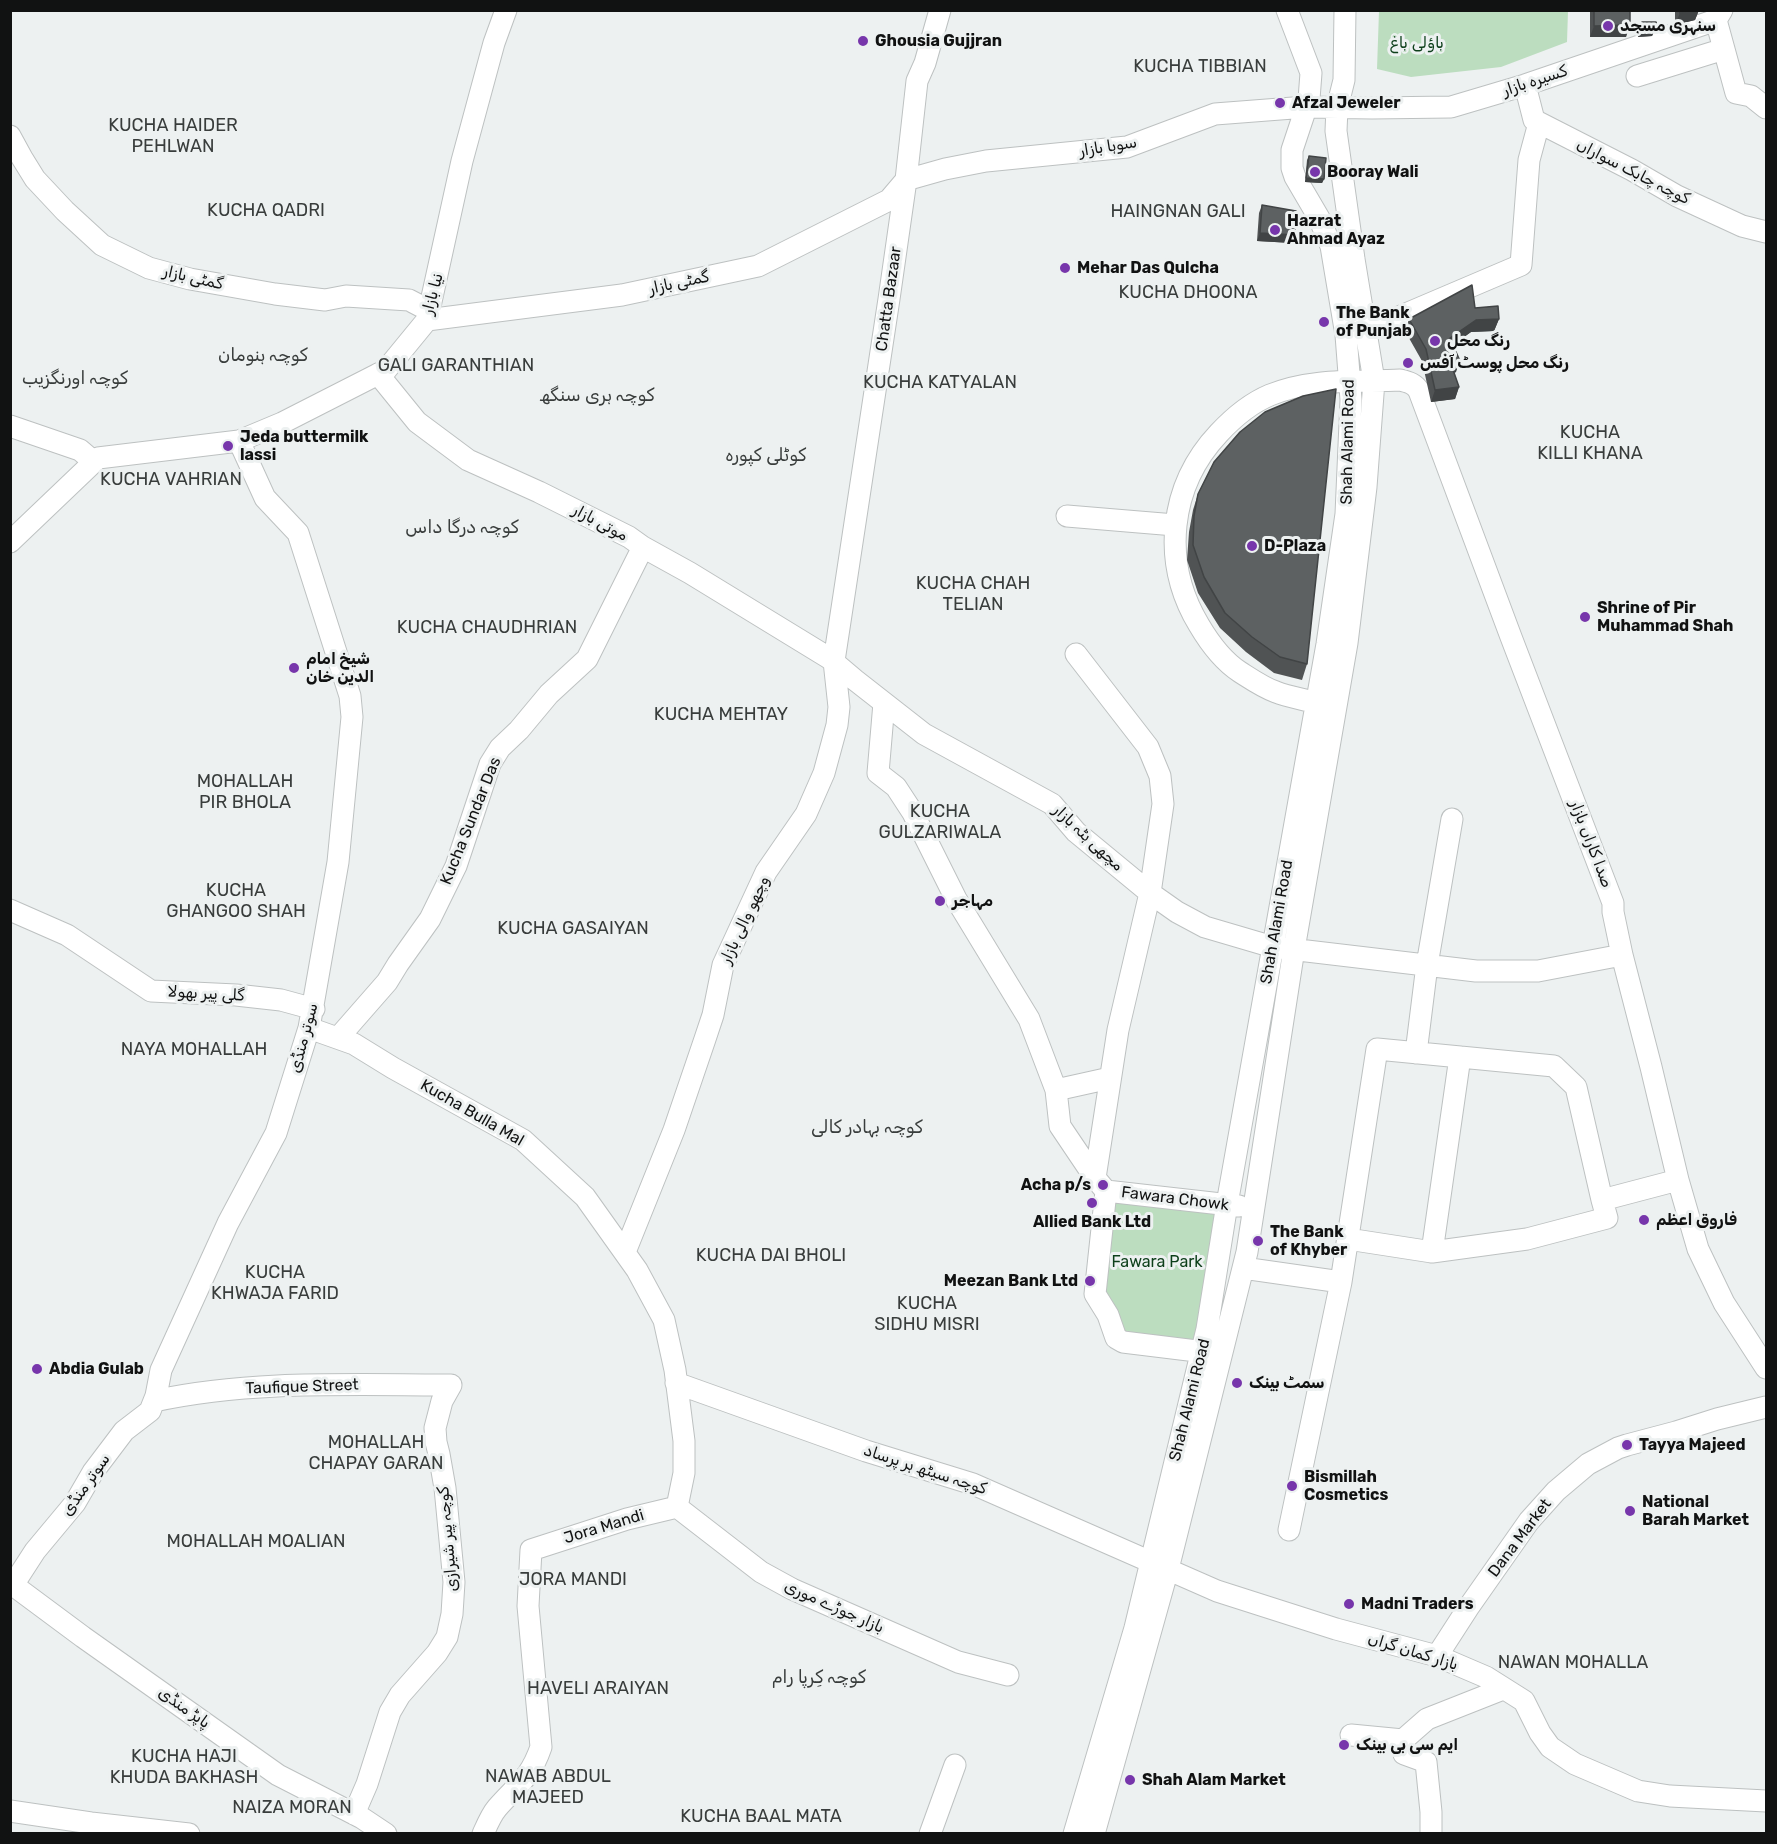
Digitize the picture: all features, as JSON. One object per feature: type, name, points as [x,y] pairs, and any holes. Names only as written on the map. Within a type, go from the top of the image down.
[{"type":"street","name":"نیا بازار","points":[[94,462],[98,458],[239,441],[282,423],[386,370],[428,316],[462,161],[494,42],[506,10]]},
{"type":"street","name":"Chatta Bazaar","points":[[834,661],[906,180],[917,81],[925,63],[940,10]]},
{"type":"street","name":"Shah Alami Road","points":[[1094,1833],[1160,1566],[1222,1354],[1243,1268],[1294,949],[1347,643],[1366,487],[1374,381],[1356,333],[1331,246],[1319,218],[1294,177],[1292,150],[1306,107],[1311,73],[1287,10]]},
{"type":"street","name":"Shah Alami Road","points":[[1074,1833],[1135,1628],[1160,1566],[1201,1352],[1208,1329],[1227,1204],[1327,644],[1346,514],[1351,433],[1350,381],[1356,333],[1336,131],[1336,108],[1344,80],[1345,10]]},
{"type":"street","name":"کسیرہ بازار","points":[[1306,107],[1451,107],[1525,85],[1719,15]]},
{"type":"street","points":[[1719,15],[1724,49],[1736,93],[1751,96],[1767,108]]},
{"type":"street","points":[[1637,76],[1724,49]]},
{"type":"street","points":[[1356,333],[1521,265],[1529,160],[1539,123],[1534,120],[1525,85]]},
{"type":"street","name":"سوہا بازار","points":[[906,180],[986,161],[1127,147],[1215,114],[1306,107]]},
{"type":"street","name":"کوچہ چابک سواراں","points":[[1539,123],[1632,170],[1677,196],[1742,226],[1767,232]]},
{"type":"street","name":"گمٹی بازار","points":[[10,136],[35,179],[65,212],[102,245],[149,268],[190,279],[275,294],[325,300],[346,296],[409,300],[428,316],[622,296],[758,266],[889,200],[906,180]]},
{"type":"street","name":"موتی بازار","points":[[378,374],[417,422],[468,460],[629,537],[834,661]]},
{"type":"street","name":"صدا کاراں بازار","points":[[1350,381],[1400,380],[1416,386],[1419,392],[1613,903],[1622,955],[1678,1180],[1698,1249],[1724,1303],[1767,1368]]},
{"type":"street","points":[[1316,703],[1276,692],[1239,672],[1209,642],[1188,607],[1176,567],[1175,525],[1185,485],[1204,448],[1233,418],[1269,396],[1309,383],[1350,381]]},
{"type":"street","points":[[10,426],[80,450],[94,462],[10,542]]},
{"type":"street","name":"سوتر منڈی","points":[[12,1586],[35,1551],[75,1503],[93,1472],[124,1431],[150,1411],[161,1370],[228,1224],[276,1133],[312,1018],[338,862],[352,717],[350,696],[298,533],[265,498],[239,441]]},
{"type":"street","points":[[1066,516],[1175,525]]},
{"type":"street","name":"Kucha Sundar Das","points":[[338,1038],[387,982],[430,919],[456,866],[490,764],[500,748],[519,730],[549,694],[587,659],[643,547]]},
{"type":"street","points":[[1076,654],[1148,747],[1160,776],[1163,804],[1150,893],[1118,1030],[1110,1078],[1100,1184]]},
{"type":"street","name":"مچھی ہٹہ بازار","points":[[834,661],[924,734],[1052,804],[1076,832],[1150,893],[1177,912],[1205,927],[1273,947],[1476,971],[1538,971],[1622,955]]},
{"type":"street","name":"وچھو والی بازار","points":[[625,1252],[670,1140],[713,1015],[723,965],[766,873],[806,814],[824,773],[837,725],[839,707],[834,661]]},
{"type":"street","points":[[884,703],[878,773],[896,787],[913,813],[956,899],[1029,1019],[1056,1090],[1060,1126],[1100,1184]]},
{"type":"street","points":[[1416,1053],[1427,965],[1452,819]]},
{"type":"street","name":"گلی پیر بھولا","points":[[10,910],[67,935],[151,991],[236,995],[281,1000],[312,1018],[338,1038]]},
{"type":"street","name":"Kucha Bulla Mal","points":[[338,1038],[354,1044],[522,1140],[585,1197],[625,1252],[664,1320],[684,1442],[684,1473],[677,1507]]},
{"type":"street","points":[[1289,1530],[1341,1282],[1377,1049],[1554,1066],[1576,1088],[1606,1218],[1527,1239],[1432,1252],[1348,1239]]},
{"type":"street","points":[[1432,1252],[1460,1057]]},
{"type":"street","points":[[1056,1090],[1110,1078]]},
{"type":"street","points":[[1602,1200],[1678,1180]]},
{"type":"street","name":"Fawara Chowk","points":[[1222,1354],[1124,1342],[1116,1338],[1108,1315],[1095,1294],[1100,1184],[1254,1209]]},
{"type":"street","points":[[1243,1268],[1341,1282]]},
{"type":"street","name":"کوچہ سیٹھ ہر پرساد","points":[[676,1383],[866,1451],[973,1484],[1160,1566]]},
{"type":"street","name":"Taufique Street","points":[[154,1401],[201,1392],[285,1385],[451,1385]]},
{"type":"street","name":"کوچہ پیر شیرازی","points":[[359,1822],[367,1784],[390,1712],[400,1695],[437,1653],[447,1637],[452,1614],[454,1582],[445,1488],[435,1428],[442,1401],[451,1385]]},
{"type":"street","name":"Dana Market","points":[[1437,1656],[1529,1521],[1556,1491],[1588,1464],[1627,1445],[1767,1407]]},
{"type":"street","name":"Jora Mandi","points":[[483,1833],[495,1810],[525,1780],[541,1747],[528,1606],[531,1550],[627,1519],[677,1507]]},
{"type":"street","name":"بازار جوڑے موری","points":[[677,1507],[761,1572],[792,1589],[958,1662],[1008,1675]]},
{"type":"street","name":"بازار کمان گراں","points":[[1160,1566],[1227,1594],[1336,1629],[1437,1656],[1486,1677],[1524,1701],[1550,1748],[1575,1764],[1638,1791],[1767,1802]]},
{"type":"street","name":"پاپڑ منڈی","points":[[12,1586],[278,1775],[359,1822],[386,1833]]},
{"type":"street","points":[[1352,1735],[1403,1740],[1427,1719],[1503,1689]]},
{"type":"street","points":[[1403,1740],[1404,1754],[1426,1762],[1431,1833]]},
{"type":"street","points":[[930,1833],[955,1765]]},
{"type":"street","points":[[10,1811],[91,1823],[189,1833]]},
{"type":"green space","name":"باؤلی باغ","points":[[1379,11],[1568,11],[1567,42],[1501,67],[1411,77],[1377,69]]},
{"type":"green space","name":"Fawara Park","points":[[1106,1191],[1227,1204],[1201,1352],[1123,1342],[1102,1307]]},
{"type":"building","points":[[1594,10],[1630,10],[1630,25],[1594,26]]},
{"type":"building","points":[[1642,22],[1656,22],[1657,25],[1642,25]]},
{"type":"building","name":"Booray Wali","points":[[1309,156],[1326,158],[1324,179],[1306,178]]},
{"type":"building","name":"Hazrat Ahmad Ayaz","points":[[1262,205],[1296,211],[1295,235],[1260,233]]},
{"type":"building","name":"رنگ محل","points":[[1472,285],[1475,308],[1498,306],[1499,319],[1476,320],[1450,338],[1460,361],[1451,364],[1459,387],[1435,390],[1426,349],[1409,319]]},
{"type":"building","name":"D-Plaza","points":[[1336,389],[1307,664],[1280,657],[1252,637],[1225,613],[1204,577],[1193,545],[1194,516],[1198,494],[1214,462],[1240,432],[1265,412],[1303,396]]},
{"type":"place","name":"سنہری مسجد","points":[[1608,26]]},
{"type":"place","name":"Ghousia Gujjran","points":[[863,41]]},
{"type":"place","name":"Afzal Jeweler","points":[[1280,103]]},
{"type":"place","name":"Booray Wali","points":[[1315,172]]},
{"type":"place","name":"Hazrat Ahmad Ayaz","points":[[1275,230]]},
{"type":"place","name":"Mehar Das Qulcha","points":[[1065,268]]},
{"type":"place","name":"The Bank of Punjab","points":[[1324,322]]},
{"type":"place","name":"رنگ محل","points":[[1435,341]]},
{"type":"place","name":"رنگ محل پوسٹ آفس","points":[[1408,363]]},
{"type":"place","name":"Jeda buttermilk lassi","points":[[228,446]]},
{"type":"place","name":"D-Plaza","points":[[1252,546]]},
{"type":"place","name":"Shrine of Pir Muhammad Shah","points":[[1585,617]]},
{"type":"place","name":"شیخ امام الدین خان","points":[[294,668]]},
{"type":"place","name":"مہاجر","points":[[940,901]]},
{"type":"place","name":"Acha p/s","points":[[1103,1185]]},
{"type":"place","name":"Allied Bank Ltd","points":[[1092,1203]]},
{"type":"place","name":"فاروق اعظم","points":[[1644,1220]]},
{"type":"place","name":"The Bank of Khyber","points":[[1258,1241]]},
{"type":"place","name":"Meezan Bank Ltd","points":[[1090,1281]]},
{"type":"place","name":"Abdia Gulab","points":[[37,1369]]},
{"type":"place","name":"سمٹ بینک","points":[[1237,1383]]},
{"type":"place","name":"Tayya Majeed","points":[[1627,1445]]},
{"type":"place","name":"Bismillah Cosmetics","points":[[1292,1486]]},
{"type":"place","name":"National Barah Market","points":[[1630,1511]]},
{"type":"place","name":"Madni Traders","points":[[1349,1604]]},
{"type":"place","name":"ایم سی بی بینک","points":[[1344,1745]]},
{"type":"place","name":"Shah Alam Market","points":[[1130,1780]]},
{"type":"district","name":"KUCHA TIBBIAN","points":[[1200,67]]},
{"type":"district","name":"KUCHA HAIDER PEHLWAN","points":[[173,136]]},
{"type":"district","name":"KUCHA QADRI","points":[[266,211]]},
{"type":"district","name":"HAINGNAN GALI","points":[[1178,212]]},
{"type":"district","name":"KUCHA DHOONA","points":[[1188,293]]},
{"type":"district","name":"کوچہ ہنومان","points":[[263,356]]},
{"type":"district","name":"GALI GARANTHIAN","points":[[456,366]]},
{"type":"district","name":"کوچہ اورنگزیب","points":[[75,379]]},
{"type":"district","name":"KUCHA KATYALAN","points":[[940,383]]},
{"type":"district","name":"کوچہ ہری سنگھ","points":[[597,396]]},
{"type":"district","name":"KUCHA KILLI KHANA","points":[[1590,443]]},
{"type":"district","name":"کوٹلی کپورہ","points":[[766,456]]},
{"type":"district","name":"KUCHA VAHRIAN","points":[[171,480]]},
{"type":"district","name":"کوچہ درگا داس","points":[[462,528]]},
{"type":"district","name":"KUCHA CHAH TELIAN","points":[[973,594]]},
{"type":"district","name":"KUCHA CHAUDHRIAN","points":[[487,628]]},
{"type":"district","name":"KUCHA MEHTAY","points":[[721,715]]},
{"type":"district","name":"MOHALLAH PIR BHOLA","points":[[245,792]]},
{"type":"district","name":"KUCHA GULZARIWALA","points":[[940,822]]},
{"type":"district","name":"KUCHA GHANGOO SHAH","points":[[236,901]]},
{"type":"district","name":"KUCHA GASAIYAN","points":[[573,929]]},
{"type":"district","name":"NAYA MOHALLAH","points":[[194,1050]]},
{"type":"district","name":"کوچہ بہادر کالی","points":[[867,1128]]},
{"type":"district","name":"KUCHA DAI BHOLI","points":[[771,1256]]},
{"type":"district","name":"KUCHA KHWAJA FARID","points":[[275,1283]]},
{"type":"district","name":"KUCHA SIDHU MISRI","points":[[927,1314]]},
{"type":"district","name":"MOHALLAH CHAPAY GARAN","points":[[376,1453]]},
{"type":"district","name":"MOHALLAH MOALIAN","points":[[256,1542]]},
{"type":"district","name":"JORA MANDI","points":[[573,1580]]},
{"type":"district","name":"NAWAN MOHALLA","points":[[1573,1663]]},
{"type":"district","name":"کوچہ کِرپا رام","points":[[819,1678]]},
{"type":"district","name":"HAVELI ARAIYAN","points":[[598,1689]]},
{"type":"district","name":"KUCHA HAJI KHUDA BAKHASH","points":[[184,1767]]},
{"type":"district","name":"NAWAB ABDUL MAJEED","points":[[548,1787]]},
{"type":"district","name":"NAIZA MORAN","points":[[292,1808]]},
{"type":"district","name":"KUCHA BAAL MATA","points":[[761,1817]]}]
